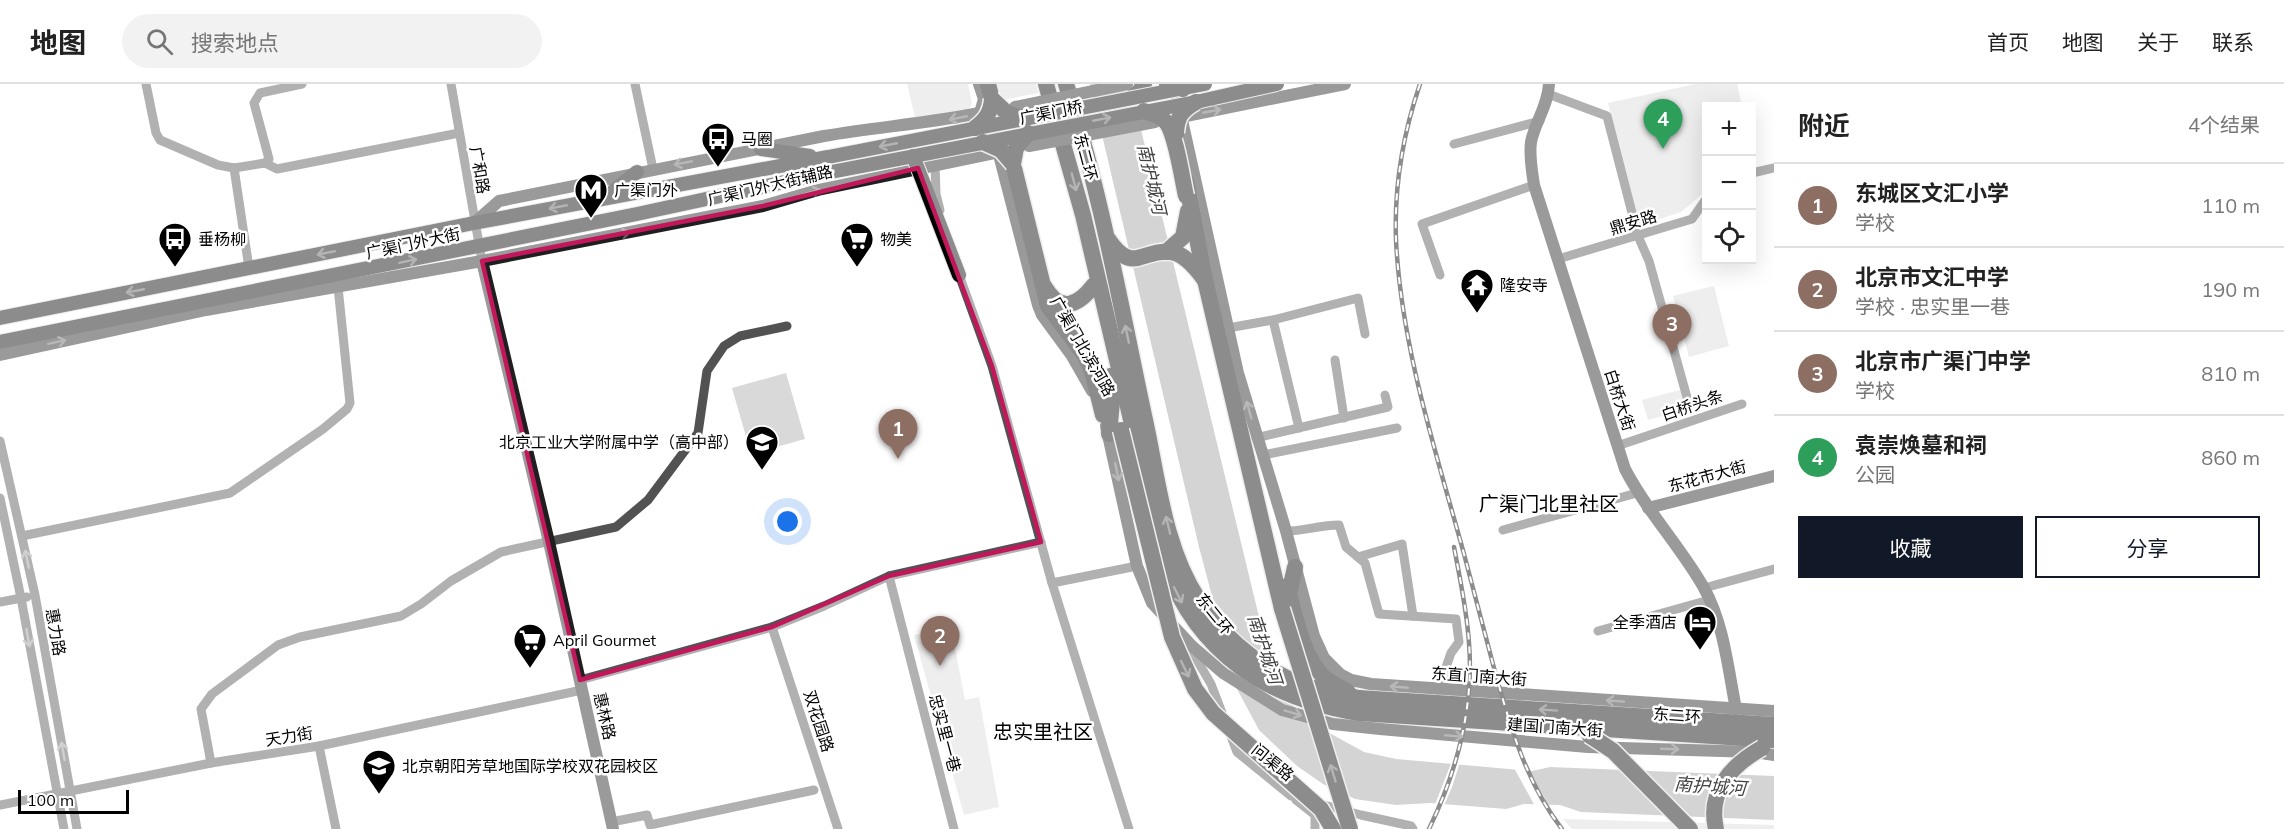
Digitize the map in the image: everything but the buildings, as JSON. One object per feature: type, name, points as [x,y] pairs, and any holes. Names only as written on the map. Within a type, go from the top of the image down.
[{"type":"highway","name":"东二环","points":[[1046,84],[1083,215],[1159,545],[1174,590],[1188,614],[1225,655],[1254,676],[1290,696],[1329,708],[1391,716],[1540,724],[1771,747]]},
{"type":"highway","name":"东二环","points":[[1065,84],[1106,236],[1173,546],[1197,598],[1216,624],[1234,643],[1289,679],[1327,692],[1359,698],[1774,724]]},
{"type":"highway","points":[[1129,91],[1139,92],[1144,84]]},
{"type":"highway","points":[[992,98],[991,108],[980,128],[1005,156],[1047,306],[1071,336],[1092,371],[1103,415]]},
{"type":"highway","points":[[992,98],[1024,126],[1016,148],[1005,156]]},
{"type":"highway","points":[[1196,102],[1184,109],[1179,116],[1179,125],[1205,280],[1235,404],[1250,441],[1289,594],[1307,653],[1324,677],[1359,698]]},
{"type":"highway","points":[[1150,117],[1158,115],[1169,128],[1189,215],[1183,237],[1166,252]]},
{"type":"highway","points":[[1083,215],[1113,391],[1115,432],[1172,637],[1195,689],[1213,712],[1321,809],[1333,829]]},
{"type":"highway","points":[[1106,236],[1121,255],[1134,259],[1174,252],[1189,262],[1205,280]]},
{"type":"highway","points":[[1040,279],[1054,299],[1067,304],[1076,303],[1094,285]]},
{"type":"highway","points":[[1235,404],[1238,373]]},
{"type":"highway","points":[[1250,441],[1282,609],[1350,829]]},
{"type":"highway","points":[[1289,594],[1295,567]]},
{"type":"highway","points":[[1152,603],[1203,633]]},
{"type":"highway","points":[[1540,724],[1589,735],[1613,751],[1690,829]]},
{"type":"highway","points":[[1716,829],[1715,806],[1724,780],[1743,759],[1771,747]]},
{"type":"main road","name":"广渠门桥","points":[[1024,126],[1129,91],[1205,84]]},
{"type":"main road","name":"广渠门桥","points":[[825,157],[980,128],[1150,117],[1196,102],[1277,84]]},
{"type":"main road","name":"广渠门桥","points":[[831,172],[913,156],[980,128]]},
{"type":"main road","points":[[761,149],[825,157]]},
{"type":"main road","points":[[913,156],[959,275]]},
{"type":"main road","name":"广渠门外大街","points":[[0,318],[474,223],[825,157]]},
{"type":"main road","points":[[604,199],[638,172]]},
{"type":"main road","name":"广渠门外大街","points":[[0,342],[479,246],[831,172]]},
{"type":"street","points":[[146,84],[156,133],[160,140],[218,165],[234,168],[265,164],[276,169],[459,133]]},
{"type":"street","points":[[265,164],[269,159],[268,151],[254,103],[258,88],[302,84]]},
{"type":"street","name":"广和路","points":[[451,84],[482,261]]},
{"type":"street","points":[[634,84],[653,169]]},
{"type":"street","points":[[979,84],[984,99],[980,128],[976,130],[978,141],[983,146],[1005,156]]},
{"type":"street","points":[[1150,117],[1179,125],[1345,84]]},
{"type":"street","points":[[1174,86],[1179,125],[1228,328],[1250,441],[1263,455],[1295,567]]},
{"type":"street","points":[[1548,89],[1607,116],[1638,236],[1649,261],[1688,401]]},
{"type":"street","name":"白桥大街","points":[[1548,89],[1540,121],[1532,140],[1530,161],[1534,185],[1625,469],[1637,493],[1704,588],[1719,626],[1736,709]]},
{"type":"street","name":"广渠门北滨河路","points":[[992,98],[1006,124],[1008,142],[1005,156],[1038,305],[1042,315],[1086,378],[1103,415],[1115,432],[1137,566],[1152,603],[1192,646]]},
{"type":"street","points":[[474,223],[499,201],[870,128],[951,120],[980,128]]},
{"type":"street","points":[[1454,144],[1540,121]]},
{"type":"street","name":"广渠门外大街辅路","points":[[482,261],[763,206],[818,190],[935,164],[1005,156]]},
{"type":"street","points":[[935,164],[936,194],[959,275],[992,366],[1052,583],[1128,829]]},
{"type":"street","points":[[234,168],[249,268]]},
{"type":"street","points":[[1756,172],[1774,168]]},
{"type":"street","points":[[1440,275],[1422,224],[1534,185]]},
{"type":"street","name":"鼎安路","points":[[1558,259],[1692,219],[1702,206]]},
{"type":"street","name":"广渠门外大街","points":[[0,355],[206,310],[482,261]]},
{"type":"street","name":"惠林路","points":[[482,261],[549,542],[612,826]]},
{"type":"street","points":[[22,536],[230,493],[323,429],[347,409],[350,403],[338,286]]},
{"type":"street","points":[[1228,328],[1273,320],[1358,298],[1365,334]]},
{"type":"street","points":[[1273,320],[1299,428]]},
{"type":"street","points":[[211,763],[201,709],[212,694],[278,645],[300,637],[401,616],[451,581],[501,552],[616,527],[648,500],[698,433],[707,371],[724,346],[740,336],[787,326]]},
{"type":"street","points":[[1335,360],[1344,417]]},
{"type":"street","points":[[1250,441],[1388,407],[1385,395]]},
{"type":"street","name":"白桥头条","points":[[1617,446],[1742,404]]},
{"type":"street","points":[[1263,455],[1397,428]]},
{"type":"street","name":"惠力路","points":[[0,441],[35,595],[77,829]]},
{"type":"street","name":"东花市大街","points":[[1648,508],[1774,476]]},
{"type":"street","points":[[1503,530],[1637,493]]},
{"type":"street","name":"惠力路","points":[[0,498],[64,829]]},
{"type":"street","points":[[1286,531],[1299,531],[1321,525],[1339,525],[1346,547],[1365,563],[1379,614],[1456,619],[1459,642],[1451,653],[1438,690]]},
{"type":"street","name":"天力街","points":[[0,805],[211,763],[320,746],[581,685],[770,626],[824,606],[889,576],[1041,542]]},
{"type":"street","points":[[1358,557],[1402,544],[1413,616]]},
{"type":"street","points":[[1052,583],[1137,566]]},
{"type":"street","name":"东直门南大街","points":[[1295,567],[1319,648],[1324,658],[1340,674],[1351,680],[1438,690],[1736,709]]},
{"type":"street","points":[[1704,588],[1774,568]]},
{"type":"street","name":"忠实里一巷","points":[[889,576],[954,829]]},
{"type":"street","points":[[0,602],[35,595]]},
{"type":"street","points":[[1598,631],[1709,600]]},
{"type":"street","name":"双花园路","points":[[770,626],[838,829]]},
{"type":"street","name":"问渠路","points":[[1182,636],[1211,684],[1237,752],[1292,796],[1411,826],[1413,829]]},
{"type":"street","name":"建国门南大街","points":[[1192,646],[1223,673],[1282,710],[1334,724],[1588,747],[1755,752],[1771,747]]},
{"type":"street","points":[[1736,709],[1774,711]]},
{"type":"street","points":[[320,746],[336,829]]},
{"type":"street","points":[[612,826],[647,815],[650,825],[814,790]]},
{"type":"street","points":[[1292,796],[1315,815],[1315,829]]},
{"type":"highlighted area","points":[[918,168],[992,366],[1041,542],[889,576],[772,627],[580,680],[482,261],[763,206]]},
{"type":"shaded area","points":[[907,84],[968,84],[972,103],[970,108],[964,111],[916,121]]},
{"type":"shaded area","points":[[997,84],[1036,84],[1038,93],[1003,100]]},
{"type":"shaded area","points":[[1695,84],[1737,84],[1741,102],[1702,102],[1702,194],[1681,212],[1638,226],[1608,103]]},
{"type":"shaded area","points":[[1714,286],[1729,346],[1689,357],[1673,296]]},
{"type":"shaded area","points":[[786,373],[805,439],[751,454],[732,388]]},
{"type":"shaded area","points":[[1680,390],[1687,409],[1648,420],[1642,400]]},
{"type":"shaded area","points":[[951,628],[965,700],[979,697],[999,807],[964,815],[914,635]]},
{"type":"shaded area","points":[[1563,819],[1774,825],[1774,829],[1572,829]]},
{"type":"water","name":"南护城河","points":[[1090,84],[1130,84],[1275,683],[1304,719],[1364,752],[1396,759],[1532,771],[1550,767],[1774,776],[1774,820],[1581,812],[1560,805],[1524,804],[1506,809],[1430,803],[1396,805],[1355,799],[1323,784],[1297,766],[1259,730],[1236,687],[1199,547]]},
{"type":"pier","points":[[1452,761],[1460,762],[1452,787],[1443,808],[1434,807]]},
{"type":"pier","points":[[1513,766],[1527,767],[1549,806],[1536,808]]},
{"type":"railway","points":[[1420,84],[1401,161],[1396,220],[1399,280],[1412,359],[1431,438],[1513,731],[1528,772],[1549,811],[1562,829]]},
{"type":"railway","points":[[1429,829],[1455,762],[1469,691],[1468,631],[1454,547]]},
{"type":"place","name":"袁崇焕墓和祠","points":[[1663,149]]},
{"type":"place","name":"马圈","points":[[718,168]]},
{"type":"place","name":"广渠门外","points":[[591,219]]},
{"type":"place","name":"垂杨柳","points":[[175,268]]},
{"type":"place","name":"物美","points":[[857,268]]},
{"type":"place","name":"隆安寺","points":[[1477,314]]},
{"type":"place","name":"北京市广渠门中学","points":[[1672,354]]},
{"type":"place","name":"东城区文汇小学","points":[[898,459]]},
{"type":"place","name":"北京工业大学附属中学（高中部）","points":[[762,471]]},
{"type":"place","name":"全季酒店","points":[[1700,651]]},
{"type":"place","name":"北京市文汇中学","points":[[940,666]]},
{"type":"place","name":"April Gourmet","points":[[530,669]]},
{"type":"place","name":"北京朝阳芳草地国际学校双花园校区","points":[[379,795]]},
{"type":"district","name":"广渠门北里社区","points":[[1549,503]]},
{"type":"district","name":"忠实里社区","points":[[1043,731]]}]
